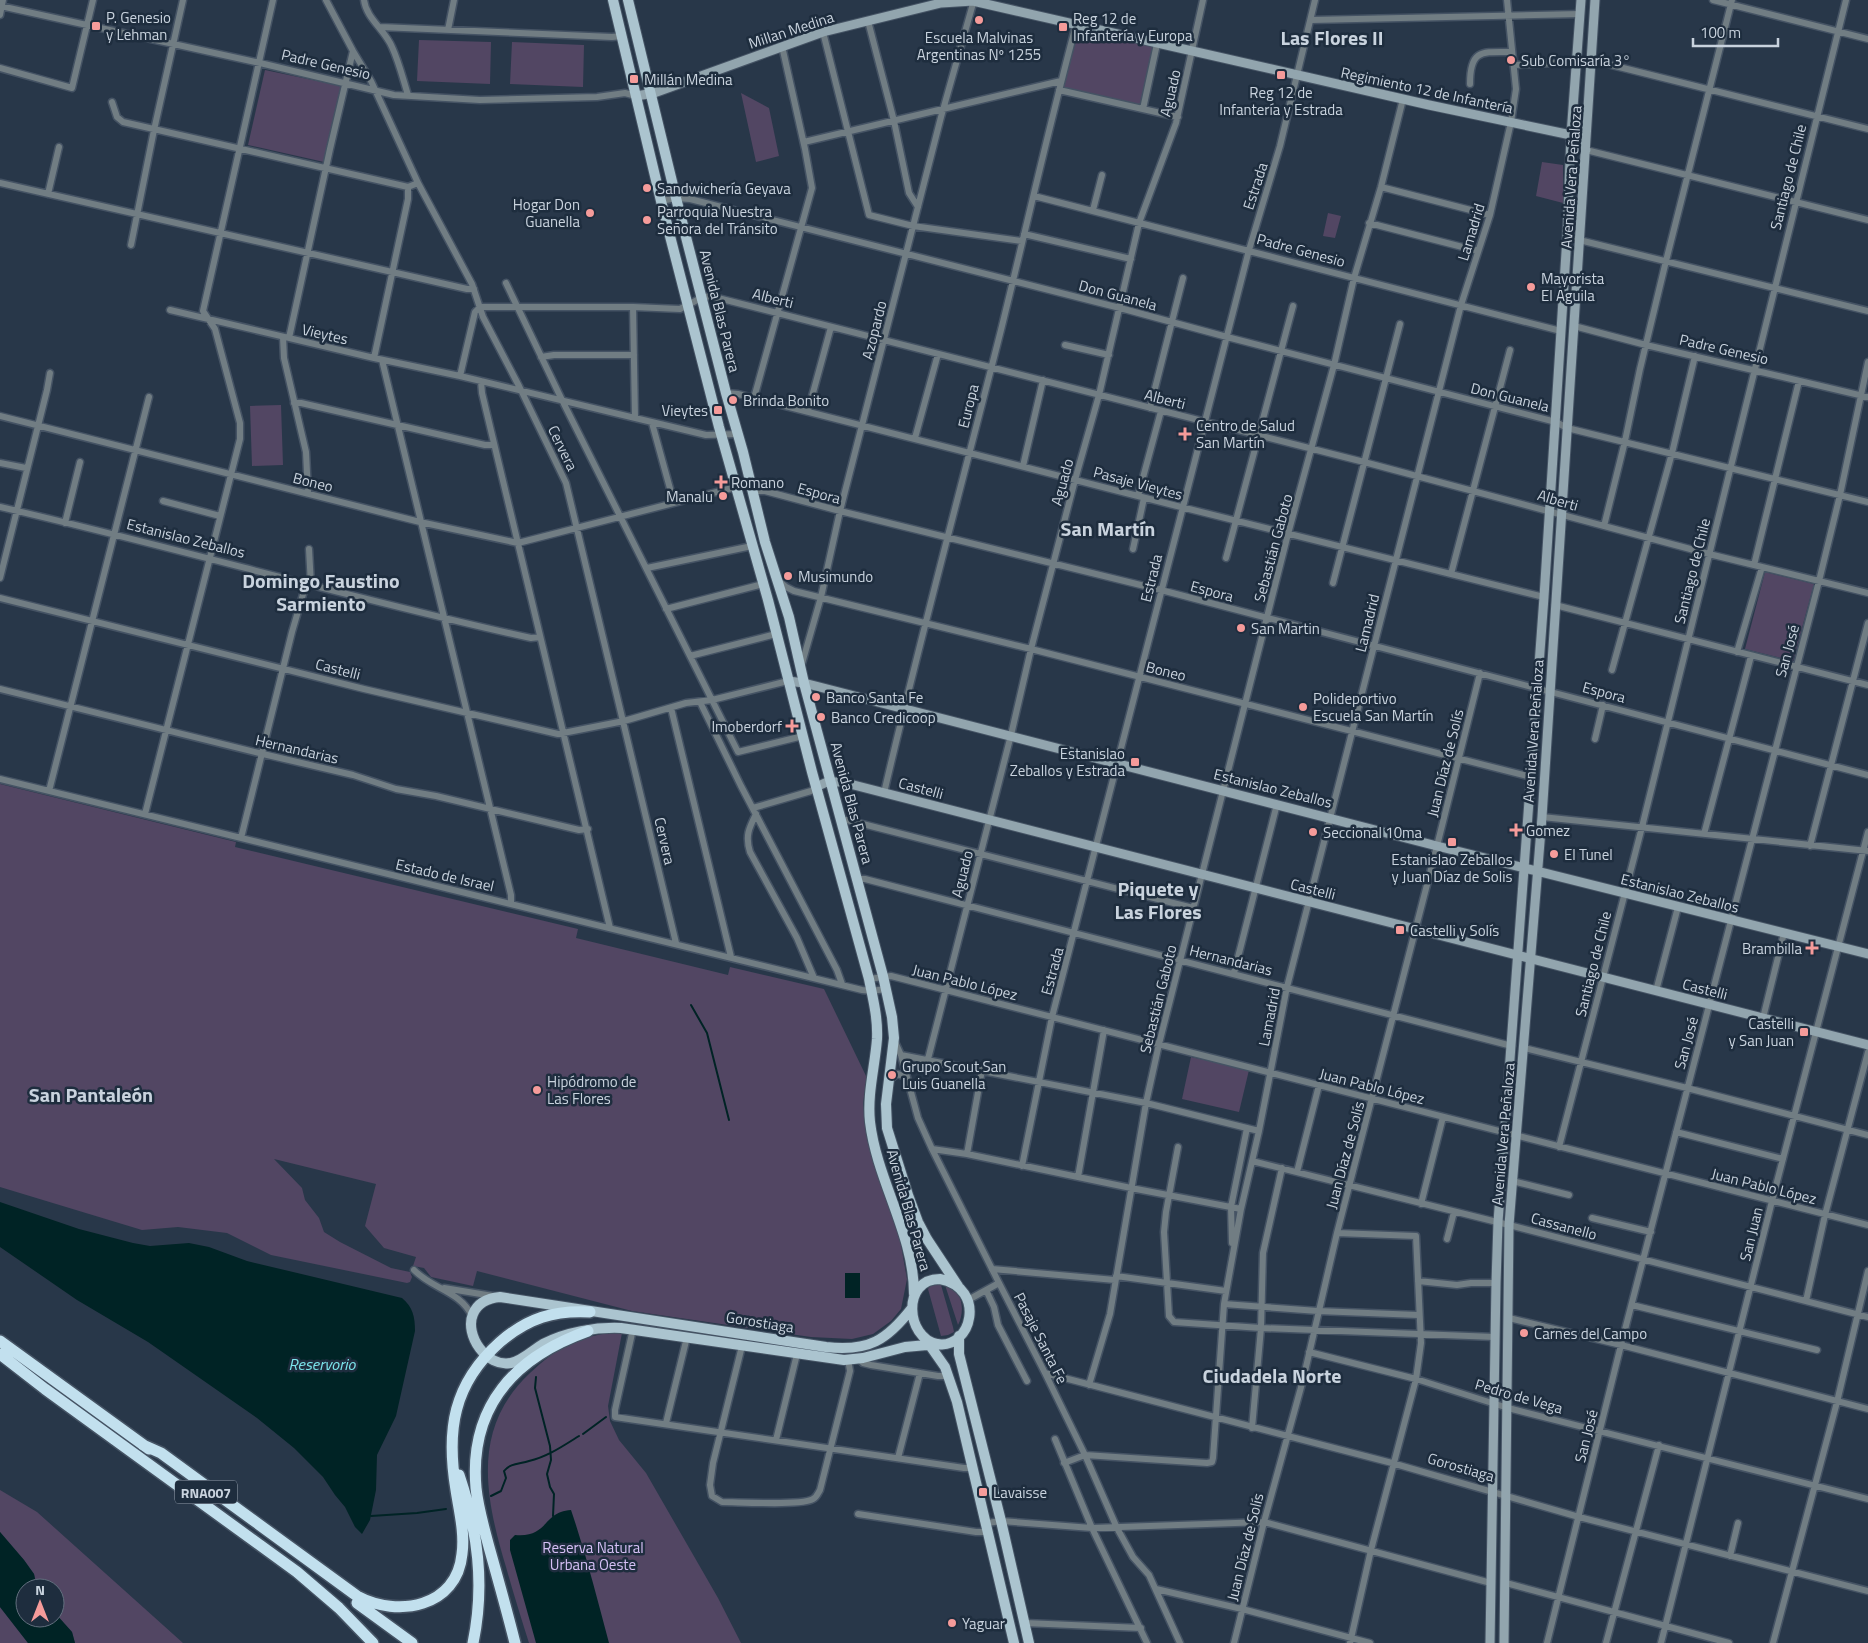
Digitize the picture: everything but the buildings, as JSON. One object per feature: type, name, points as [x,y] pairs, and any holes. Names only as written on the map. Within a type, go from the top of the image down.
[{"type":"highway","points":[[143,1445],[161,1453],[357,1596],[371,1604],[387,1607],[417,1605],[430,1600],[448,1588],[458,1571],[463,1551],[452,1452],[454,1420],[458,1403],[472,1373],[486,1354],[516,1330],[543,1316],[566,1311],[590,1312]]},
{"type":"highway","points":[[515,1643],[478,1503],[475,1475],[478,1442],[482,1426],[490,1408],[508,1380],[517,1370],[552,1346],[588,1331]]},
{"type":"highway","name":"RNA007","points":[[0,1341],[412,1643]]},
{"type":"highway","name":"RNA007","points":[[0,1354],[45,1389],[297,1572],[339,1608],[373,1643]]},
{"type":"highway","points":[[452,1452],[469,1506],[478,1555],[479,1596],[474,1643]]},
{"type":"main road","name":"Avenida Blas Parera","points":[[613,0],[688,306],[872,991],[877,1030],[870,1093],[870,1123],[876,1150],[912,1265],[914,1294]]},
{"type":"main road","name":"Avenida Blas Parera","points":[[628,0],[726,394],[765,542],[782,592],[804,683],[883,976],[892,1017],[894,1038],[885,1117],[887,1128],[908,1195],[927,1239],[958,1286]]},
{"type":"main road","name":"Avenida Vera Peñaloza","points":[[1490,1643],[1498,1222],[1538,688],[1556,422],[1571,135],[1581,0]]},
{"type":"main road","name":"Avenida Vera Peñaloza","points":[[1504,1643],[1509,1225],[1542,817],[1549,691],[1581,240],[1595,0]]},
{"type":"main road","name":"Millan Medina","points":[[650,94],[823,32],[941,4],[973,1]]},
{"type":"main road","name":"Regimiento 12 de Infantería","points":[[973,1],[1192,52],[1571,135]]},
{"type":"main road","name":"Padre Genesio","points":[[636,96],[650,94]]},
{"type":"main road","points":[[1571,135],[1586,150]]},
{"type":"main road","name":"Estanislao Zeballos","points":[[788,681],[804,683],[1011,735],[1438,846],[1868,954]]},
{"type":"main road","name":"Castelli","points":[[816,787],[832,782],[842,782],[1868,1045]]},
{"type":"main road","points":[[1014,1643],[974,1468],[949,1376],[930,1342],[917,1325],[912,1308],[914,1294],[918,1288],[930,1280],[946,1280],[958,1286],[968,1300],[970,1307],[968,1323],[959,1336],[959,1354],[1001,1521],[1029,1643]]},
{"type":"main road","points":[[486,1354],[476,1342],[471,1332],[470,1321],[483,1301],[489,1298],[500,1297]]},
{"type":"main road","name":"Gorostiaga","points":[[500,1297],[838,1348],[859,1347],[878,1340],[892,1332],[912,1308]]},
{"type":"main road","name":"Gorostiaga","points":[[486,1354],[500,1363],[512,1363],[553,1340],[566,1335],[607,1328],[632,1329],[797,1354],[854,1359],[930,1342],[948,1342],[959,1336]]},
{"type":"main road","points":[[756,1348],[758,1336]]},
{"type":"street","points":[[0,68],[72,88],[93,0]]},
{"type":"street","points":[[130,245],[183,0]]},
{"type":"street","points":[[145,814],[240,435],[236,407],[215,330],[203,312],[273,0]]},
{"type":"street","name":"Cervera","points":[[326,0],[375,89],[418,183],[474,289],[480,307],[564,479],[578,528],[676,944]]},
{"type":"street","points":[[364,0],[368,12],[392,46],[408,96]]},
{"type":"street","points":[[448,30],[454,0]]},
{"type":"street","name":"Aguado","points":[[928,1059],[1011,735],[1031,649],[1099,395],[1139,223],[1178,118],[1204,0]]},
{"type":"street","name":"Estrada","points":[[1022,1166],[1052,1017],[1088,882],[1138,676],[1206,422],[1248,250],[1273,173],[1315,0]]},
{"type":"street","name":"Lamadrid","points":[[1085,1455],[1212,1462],[1224,1304],[1241,1209],[1259,1131],[1287,987],[1461,305],[1490,216],[1511,122],[1516,89],[1507,0]]},
{"type":"street","points":[[1712,0],[1731,2],[1868,39]]},
{"type":"street","name":"Santiago de Chile","points":[[1559,1147],[1642,827],[1846,0]]},
{"type":"street","name":"Azopardo","points":[[801,667],[821,597],[840,511],[973,1]]},
{"type":"street","points":[[1604,526],[1666,261],[1731,2]]},
{"type":"street","points":[[0,15],[2,4]]},
{"type":"street","name":"Padre Genesio","points":[[2,4],[87,25],[375,89],[394,95],[480,100],[597,97],[625,93],[636,96]]},
{"type":"street","points":[[1311,20],[1580,14]]},
{"type":"street","points":[[868,20],[894,121],[908,193],[918,207]]},
{"type":"street","name":"Europa","points":[[884,793],[903,708],[991,367],[1076,25]]},
{"type":"street","points":[[380,27],[622,36]]},
{"type":"street","points":[[823,32],[869,215],[913,226],[1022,241]]},
{"type":"street","points":[[1143,109],[1157,44]]},
{"type":"street","points":[[754,398],[812,188],[804,142],[782,46]]},
{"type":"street","points":[[308,493],[306,452],[284,358],[286,338],[353,52]]},
{"type":"street","points":[[1470,84],[1471,65],[1476,58],[1484,52],[1511,52]]},
{"type":"street","points":[[1592,60],[1868,129]]},
{"type":"street","points":[[1514,65],[1577,62]]},
{"type":"street","points":[[804,142],[1061,81]]},
{"type":"street","points":[[1059,90],[1178,118]]},
{"type":"street","name":"Sebastián Gaboto","points":[[1088,1385],[1110,1314],[1146,1103],[1159,1044],[1288,534],[1334,365],[1354,278],[1381,187],[1403,99]]},
{"type":"street","points":[[112,102],[119,120],[154,130],[275,158],[326,167],[408,187],[418,183]]},
{"type":"street","points":[[48,194],[59,147]]},
{"type":"street","points":[[1586,150],[1868,220]]},
{"type":"street","points":[[1093,210],[1102,175]]},
{"type":"street","points":[[0,183],[392,273],[466,289],[474,289]]},
{"type":"street","points":[[374,358],[408,199],[408,187]]},
{"type":"street","points":[[1381,187],[1490,216]]},
{"type":"street","points":[[408,199],[423,193]]},
{"type":"street","name":"Padre Genesio","points":[[1034,196],[1561,331]]},
{"type":"street","name":"Don Guanela","points":[[661,201],[676,198],[690,200],[1120,308],[1227,338],[1556,422],[1567,428],[1868,502]]},
{"type":"street","points":[[1370,223],[1478,251]]},
{"type":"street","points":[[1024,234],[1131,260]]},
{"type":"street","points":[[1567,236],[1868,311]]},
{"type":"street","points":[[1150,408],[1183,278]]},
{"type":"street","points":[[506,283],[562,400],[738,752],[803,736]]},
{"type":"street","name":"Alberti","points":[[701,298],[710,296],[778,312],[1474,490],[1709,554],[1868,593]]},
{"type":"street","points":[[460,376],[475,312],[480,307],[633,307],[680,309],[701,298]]},
{"type":"street","points":[[1226,558],[1293,306]]},
{"type":"street","points":[[633,307],[636,418]]},
{"type":"street","name":"Vieytes","points":[[170,310],[382,360],[522,390],[706,435],[738,434]]},
{"type":"street","points":[[1333,583],[1400,324]]},
{"type":"street","name":"Padre Genesio","points":[[1574,326],[1646,345],[1868,397]]},
{"type":"street","points":[[808,411],[831,327]]},
{"type":"street","points":[[1065,345],[1109,355]]},
{"type":"street","points":[[1451,574],[1510,350]]},
{"type":"street","points":[[541,357],[554,354],[634,355]]},
{"type":"street","points":[[915,438],[938,354]]},
{"type":"street","points":[[1612,670],[1672,453],[1695,356]]},
{"type":"street","points":[[382,360],[511,895],[511,903]]},
{"type":"street","name":"San José","points":[[1547,1643],[1621,1345],[1819,581],[1840,495],[1868,362]]},
{"type":"street","points":[[0,578],[50,373]]},
{"type":"street","points":[[1022,466],[1043,380]]},
{"type":"street","points":[[1754,565],[1799,380]]},
{"type":"street","points":[[481,381],[494,444],[588,829],[610,928]]},
{"type":"street","name":"Pasaje Vieytes","points":[[726,394],[738,394],[808,411],[1182,508],[1544,597]]},
{"type":"street","points":[[50,791],[113,534],[149,397]]},
{"type":"street","points":[[294,403],[397,424],[485,445],[494,444]]},
{"type":"street","points":[[1133,549],[1141,497],[1161,411]]},
{"type":"street","name":"Boneo","points":[[0,416],[38,424],[420,522],[518,543],[620,517]]},
{"type":"street","points":[[652,423],[674,503]]},
{"type":"street","points":[[65,523],[80,462]]},
{"type":"street","points":[[0,463],[26,468]]},
{"type":"street","points":[[620,517],[736,487]]},
{"type":"street","name":"Espora","points":[[752,491],[765,491],[1161,590],[1668,721],[1831,766],[1868,774]]},
{"type":"street","points":[[163,501],[220,516]]},
{"type":"street","name":"Estanislao Zeballos","points":[[0,508],[209,558],[443,619],[530,638],[540,637]]},
{"type":"street","points":[[647,568],[752,546]]},
{"type":"street","points":[[241,838],[292,632],[309,585],[309,549]]},
{"type":"street","points":[[1737,652],[1762,567]]},
{"type":"street","name":"Boneo","points":[[778,580],[782,585],[794,590],[1246,703],[1531,777]]},
{"type":"street","points":[[666,609],[763,584]]},
{"type":"street","name":"Boneo","points":[[768,600],[782,592],[794,590]]},
{"type":"street","name":"Castelli","points":[[0,598],[543,732],[564,734],[624,722],[671,708]]},
{"type":"street","points":[[1555,605],[1868,685]]},
{"type":"street","points":[[1810,846],[1868,623]]},
{"type":"street","points":[[690,656],[776,634]]},
{"type":"street","points":[[1704,834],[1751,656]]},
{"type":"street","name":"Juan Díaz de Solís","points":[[1234,1643],[1309,1352],[1337,1232],[1392,1015],[1438,846],[1480,673]]},
{"type":"street","name":"Estanislao Zeballos","points":[[671,708],[788,681]]},
{"type":"street","name":"Hernandarias","points":[[0,689],[354,775],[396,789],[436,796],[578,830],[588,829]]},
{"type":"street","points":[[700,702],[837,970],[842,984]]},
{"type":"street","points":[[1595,739],[1603,705]]},
{"type":"street","points":[[671,708],[731,958]]},
{"type":"street","name":"Estado de Israel","points":[[0,779],[814,978],[872,991],[885,989]]},
{"type":"street","name":"Castelli","points":[[755,811],[811,791],[816,787]]},
{"type":"street","points":[[1234,973],[1277,804]]},
{"type":"street","points":[[755,811],[748,830],[750,852],[796,938],[814,978]]},
{"type":"street","points":[[1542,817],[1866,851]]},
{"type":"street","points":[[841,821],[847,820],[1193,908]]},
{"type":"street","name":"San Juan","points":[[1661,1643],[1837,946],[1866,851],[1868,832]]},
{"type":"street","name":"Hernandarias","points":[[856,879],[865,879],[968,904],[1512,1046]]},
{"type":"street","points":[[1656,991],[1678,906]]},
{"type":"street","points":[[1763,1018],[1784,933]]},
{"type":"street","name":"Juan Pablo López","points":[[869,979],[890,976],[1868,1225]]},
{"type":"street","points":[[1078,1178],[1104,1030]]},
{"type":"street","name":"Pasaje Santa Fe","points":[[894,1038],[901,1055],[918,1118],[932,1149],[999,1284],[1046,1373],[1117,1528],[1133,1557],[1148,1575],[1156,1589],[1180,1643]]},
{"type":"street","points":[[1524,1048],[1687,1088],[1868,1136]]},
{"type":"street","points":[[1806,1301],[1825,1215],[1868,1052]]},
{"type":"street","points":[[901,1055],[1146,1103],[1259,1131]]},
{"type":"street","points":[[967,1154],[982,1070]]},
{"type":"street","points":[[890,1082],[898,1074],[907,1078]]},
{"type":"street","points":[[1297,1172],[1319,1085]]},
{"type":"street","points":[[1421,1204],[1443,1117]]},
{"type":"street","name":"Lamadrid","points":[[1233,1254],[1231,1207],[1248,1128]]},
{"type":"street","points":[[1676,1132],[1783,1159]]},
{"type":"street","points":[[1178,1147],[1164,1232],[1169,1316],[1174,1322],[1261,1328],[1495,1337]]},
{"type":"street","points":[[932,1149],[967,1154],[1078,1178],[1241,1209]]},
{"type":"street","name":"Cassanello","points":[[1252,1161],[1868,1317]]},
{"type":"street","points":[[1252,1428],[1261,1328],[1263,1253],[1282,1168]]},
{"type":"street","points":[[1512,1181],[1569,1195]]},
{"type":"street","points":[[1447,1239],[1454,1212]]},
{"type":"street","points":[[1592,1218],[1651,1232]]},
{"type":"street","points":[[1337,1232],[1416,1236],[1418,1315],[1421,1343],[1416,1379],[1392,1464],[1351,1641]]},
{"type":"street","points":[[992,1269],[1116,1278],[1226,1292]]},
{"type":"street","points":[[414,1270],[424,1280],[440,1287],[463,1302],[472,1316]]},
{"type":"street","points":[[1773,1643],[1837,1402],[1868,1271]]},
{"type":"street","points":[[1418,1281],[1457,1285],[1471,1282],[1496,1283]]},
{"type":"street","points":[[968,1300],[999,1284]]},
{"type":"street","points":[[440,1287],[500,1297]]},
{"type":"street","points":[[986,1290],[994,1307],[998,1325],[1027,1381]]},
{"type":"street","points":[[1224,1304],[1318,1311],[1418,1315]]},
{"type":"street","points":[[1632,1305],[1817,1350]]},
{"type":"street","points":[[1509,1318],[1729,1372],[1868,1409]]},
{"type":"street","points":[[632,1329],[615,1417],[974,1468]]},
{"type":"street","points":[[666,1423],[687,1337]]},
{"type":"street","points":[[742,1346],[710,1485],[712,1496],[722,1502],[806,1502],[816,1498],[820,1490],[854,1359]]},
{"type":"street","name":"Pedro de Vega","points":[[1309,1352],[1416,1379],[1494,1402],[1508,1408],[1868,1499]]},
{"type":"street","points":[[776,1440],[797,1354]]},
{"type":"street","name":"Gorostiaga","points":[[854,1359],[863,1363],[938,1376],[949,1376]]},
{"type":"street","points":[[898,1458],[920,1373]]},
{"type":"street","name":"Gorostiaga","points":[[1046,1373],[1392,1464],[1636,1532],[1868,1591]]},
{"type":"street","points":[[1054,1439],[1092,1528],[1147,1643]]},
{"type":"street","points":[[1606,1643],[1659,1445]]},
{"type":"street","points":[[1064,1463],[1085,1455]]},
{"type":"street","points":[[858,1514],[976,1532],[1001,1521],[1092,1528],[1264,1522],[1491,1583]]},
{"type":"street","points":[[1730,1556],[1738,1523]]},
{"type":"street","points":[[1506,1583],[1729,1643]]},
{"type":"street","points":[[1156,1589],[1242,1609],[1351,1641],[1370,1643]]},
{"type":"street","points":[[1024,1623],[1141,1628]]},
{"type":"green space","points":[[1079,30],[1153,47],[1141,106],[1063,88]]},
{"type":"green space","points":[[419,40],[491,42],[490,84],[417,81]]},
{"type":"green space","points":[[512,42],[584,45],[583,87],[510,84]]},
{"type":"green space","points":[[265,70],[341,86],[324,162],[248,145]]},
{"type":"green space","points":[[741,93],[769,108],[779,156],[756,162]]},
{"type":"green space","points":[[1542,162],[1563,165],[1563,203],[1536,196]]},
{"type":"green space","points":[[1328,213],[1341,216],[1335,238],[1323,236]]},
{"type":"green space","points":[[281,405],[283,465],[252,466],[250,406]]},
{"type":"green space","points":[[1765,572],[1814,584],[1793,661],[1745,649]]},
{"type":"green space","name":"Hipódromo de Las Flores","points":[[0,784],[236,842],[235,847],[578,929],[576,938],[728,975],[730,967],[824,989],[867,1078],[863,1103],[865,1122],[874,1159],[899,1234],[907,1279],[901,1309],[891,1321],[873,1334],[852,1339],[811,1337],[632,1311],[477,1271],[473,1286],[431,1277],[424,1268],[413,1266],[416,1257],[384,1248],[365,1226],[376,1184],[274,1159],[302,1188],[305,1200],[319,1218],[324,1232],[391,1268],[410,1272],[412,1277],[410,1282],[407,1283],[271,1255],[227,1233],[178,1227],[142,1230],[0,1187]]},
{"type":"green space","points":[[1191,1057],[1249,1070],[1239,1112],[1182,1099]]},
{"type":"green space","points":[[938,1283],[941,1285],[954,1332],[941,1336],[928,1289],[931,1285]]},
{"type":"green space","points":[[945,1285],[959,1295],[962,1313],[958,1325]]},
{"type":"green space","name":"Reserva Natural Urbana Oeste","points":[[609,1333],[622,1333],[608,1406],[610,1421],[619,1440],[646,1473],[718,1598],[741,1643],[529,1643],[493,1515],[488,1464],[491,1440],[498,1417],[511,1394],[530,1373],[548,1357],[566,1346],[586,1338]]},
{"type":"green space","points":[[0,1490],[37,1512],[183,1643],[75,1643],[72,1632],[65,1624],[65,1578],[35,1578],[24,1560],[0,1532]]},
{"type":"green space","points":[[0,1607],[28,1643],[0,1643]]},
{"type":"water","name":"Reservorio","points":[[0,1202],[79,1229],[133,1243],[150,1246],[189,1243],[209,1247],[247,1261],[402,1298],[409,1305],[413,1313],[415,1331],[396,1416],[377,1455],[376,1490],[370,1520],[362,1534],[355,1527],[345,1507],[323,1477],[294,1448],[257,1418],[148,1342],[77,1300],[0,1247]]},
{"type":"water","points":[[845,1273],[860,1273],[860,1298],[845,1298]]},
{"type":"water","points":[[571,1510],[609,1643],[536,1643],[510,1550],[510,1540],[515,1535],[534,1533],[555,1515]]},
{"type":"water","points":[[0,1532],[24,1560],[35,1578],[15,1578],[15,1626],[0,1607]]},
{"type":"water","points":[[65,1624],[72,1632],[75,1643],[28,1643],[16,1628],[65,1628]]},
{"type":"waterway","points":[[691,1005],[707,1033],[729,1120]]},
{"type":"waterway","points":[[536,1377],[535,1388],[550,1446],[551,1460],[547,1474],[554,1494],[553,1516]]},
{"type":"waterway","points":[[583,1434],[606,1417]]},
{"type":"waterway","points":[[491,1496],[501,1491],[506,1478],[504,1471],[509,1466],[542,1457],[579,1436]]},
{"type":"waterway","points":[[371,1516],[446,1509]]},
{"type":"place","name":"Escuela Malvinas Argentinas Nº 1255","points":[[979,20]]},
{"type":"place","name":"P. Genesio y Lehman","points":[[96,26]]},
{"type":"place","name":"Reg 12 de Infantería y Europa","points":[[1063,27]]},
{"type":"place","name":"Sub Comisaría 3°","points":[[1511,60]]},
{"type":"place","name":"Reg 12 de Infantería y Estrada","points":[[1281,75]]},
{"type":"place","name":"Millán Medina","points":[[634,79]]},
{"type":"place","name":"Sandwichería Geyava","points":[[647,188]]},
{"type":"place","name":"Hogar Don Guanella","points":[[590,213]]},
{"type":"place","name":"Parroquia Nuestra Señora del Tránsito","points":[[647,220]]},
{"type":"place","name":"Mayorista El Aguila","points":[[1531,287]]},
{"type":"place","name":"Brinda Bonito","points":[[733,400]]},
{"type":"place","name":"Vieytes","points":[[718,410]]},
{"type":"place","name":"Centro de Salud San Martín","points":[[1185,434]]},
{"type":"place","name":"Romano","points":[[721,482]]},
{"type":"place","name":"Manalu","points":[[723,496]]},
{"type":"place","name":"Musimundo","points":[[788,576]]},
{"type":"place","name":"San Martin","points":[[1241,628]]},
{"type":"place","name":"Banco Santa Fe","points":[[816,697]]},
{"type":"place","name":"Polideportivo Escuela San Martín","points":[[1303,707]]},
{"type":"place","name":"Banco Credicoop","points":[[821,717]]},
{"type":"place","name":"Imoberdorf","points":[[792,726]]},
{"type":"place","name":"Estanislao Zeballos y Estrada","points":[[1135,762]]},
{"type":"place","name":"Gomez","points":[[1516,830]]},
{"type":"place","name":"Seccional 10ma","points":[[1313,832]]},
{"type":"place","name":"Estanislao Zeballos y Juan Díaz de Solis","points":[[1452,842]]},
{"type":"place","name":"El Tunel","points":[[1554,854]]},
{"type":"place","name":"Castelli y Solís","points":[[1400,930]]},
{"type":"place","name":"Brambilla","points":[[1812,948]]},
{"type":"place","name":"Castelli y San Juan","points":[[1804,1032]]},
{"type":"place","name":"Grupo Scout San Luis Guanella","points":[[892,1075]]},
{"type":"place","name":"Hipódromo de Las Flores","points":[[537,1090]]},
{"type":"place","name":"Carnes del Campo","points":[[1524,1333]]},
{"type":"place","name":"Lavaisse","points":[[983,1492]]},
{"type":"place","name":"Yaguar","points":[[952,1623]]},
{"type":"district","name":"Las Flores II","points":[[1332,37]]},
{"type":"district","name":"San Martín","points":[[1108,528]]},
{"type":"district","name":"Domingo Faustino Sarmiento","points":[[321,592]]},
{"type":"district","name":"Piquete y Las Flores","points":[[1158,900]]},
{"type":"district","name":"San Pantaleón","points":[[91,1094]]},
{"type":"district","name":"Ciudadela Norte","points":[[1272,1375]]}]
